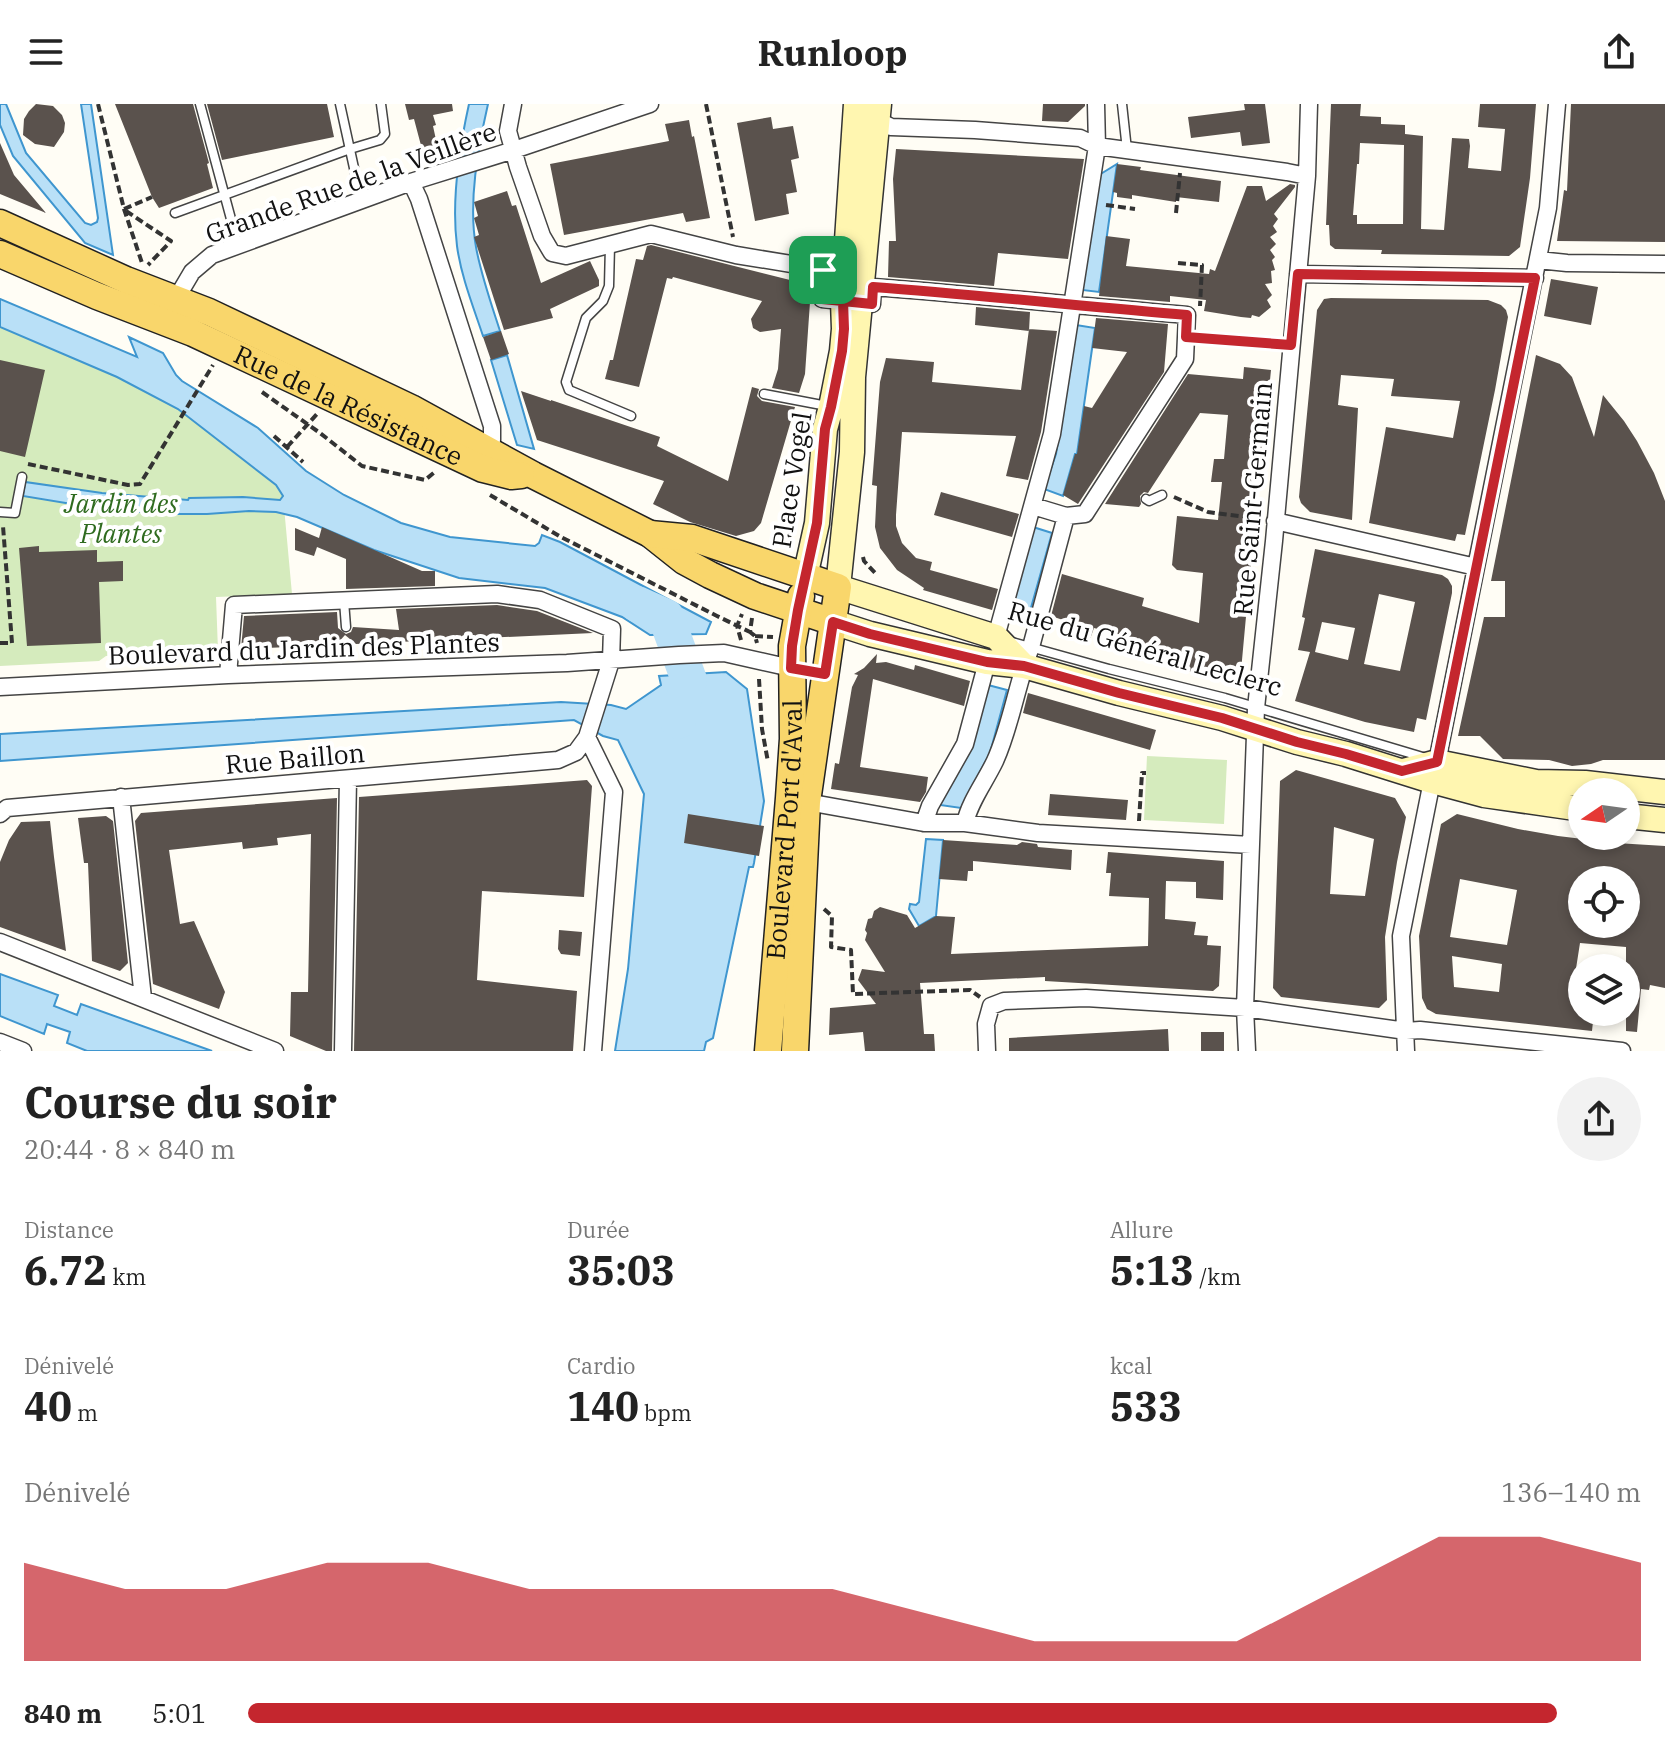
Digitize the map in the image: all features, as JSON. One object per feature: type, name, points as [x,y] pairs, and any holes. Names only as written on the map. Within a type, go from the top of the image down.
[{"type":"main road","name":"Place Vogel","points":[[805,577],[817,523],[825,429],[852,302],[834,270],[856,104]]},
{"type":"main road","name":"Place Vogel","points":[[838,587],[852,452],[852,302],[878,112]]},
{"type":"main road","points":[[0,223],[141,286],[171,311]]},
{"type":"main road","points":[[4,251],[97,296],[171,311]]},
{"type":"main road","name":"Rue de la Résistance","points":[[171,311],[209,312],[411,408],[650,534],[684,561],[710,575],[755,596],[833,622]]},
{"type":"main road","name":"Rue de la Résistance","points":[[171,311],[297,381],[483,469],[511,476],[533,475]]},
{"type":"main road","name":"Rue de la Résistance","points":[[650,534],[692,538],[838,587]]},
{"type":"main road","name":"Boulevard Port d'Aval","points":[[768,1051],[793,739],[792,646],[805,577]]},
{"type":"main road","name":"Boulevard Port d'Aval","points":[[795,1051],[807,802],[838,587]]},
{"type":"main road","name":"Rue du Général Leclerc","points":[[838,587],[996,637]]},
{"type":"main road","name":"Rue du Général Leclerc","points":[[833,622],[987,662],[1027,656],[1256,718],[1297,742],[1402,771],[1585,783],[1665,792]]},
{"type":"main road","points":[[987,662],[996,637],[1027,656]]},
{"type":"main road","points":[[791,668],[825,674]]},
{"type":"main road","name":"Rue du Général Leclerc","points":[[1435,772],[1484,795],[1568,800]]},
{"type":"main road","points":[[1640,817],[1665,820]]},
{"type":"street","points":[[513,104],[508,131],[542,236],[552,253],[566,256],[651,234],[736,255],[834,270]]},
{"type":"street","name":"Grande Rue de la Veillère","points":[[171,311],[192,272],[212,255],[411,182],[650,104]]},
{"type":"street","points":[[996,637],[1052,434],[1097,146],[1096,104]]},
{"type":"street","name":"Rue Saint-Germain","points":[[1247,1051],[1245,1008],[1256,718],[1307,176],[1309,104]]},
{"type":"street","points":[[1406,1051],[1401,936],[1535,278],[1548,208],[1557,104]]},
{"type":"street","points":[[878,112],[891,127],[1080,138],[1097,146],[1307,176]]},
{"type":"street","points":[[411,182],[492,426],[488,449]]},
{"type":"street","points":[[1538,260],[1665,264]]},
{"type":"street","points":[[1298,274],[1535,278]]},
{"type":"street","points":[[852,302],[872,304],[873,287],[1193,316],[1186,337],[1185,359],[1114,480],[1085,514],[1066,516],[1033,506]]},
{"type":"street","points":[[965,823],[968,811],[996,760],[1066,516]]},
{"type":"street","points":[[1275,521],[1476,567]]},
{"type":"street","points":[[228,675],[234,605],[497,594],[540,600],[612,629],[611,661],[587,737],[614,792],[593,1051]]},
{"type":"street","name":"Boulevard du Jardin des Plantes","points":[[0,687],[611,661],[724,653],[791,668]]},
{"type":"street","points":[[919,822],[965,744],[987,662]]},
{"type":"street","name":"Rue Baillon","points":[[0,814],[7,808],[558,760],[576,752],[587,737]]},
{"type":"street","points":[[343,1051],[348,779]]},
{"type":"street","points":[[121,797],[143,998]]},
{"type":"street","points":[[807,802],[919,822],[965,823],[1038,833],[1251,845]]},
{"type":"street","points":[[0,942],[275,1051]]},
{"type":"street","points":[[987,1051],[986,1024],[991,1006],[1004,1001],[1086,998],[1245,1008],[1406,1031],[1622,1051]]},
{"type":"street","points":[[0,1042],[23,1051]]},
{"type":"lane","points":[[200,104],[238,245]]},
{"type":"lane","points":[[340,104],[361,200]]},
{"type":"lane","points":[[175,213],[380,140],[385,134],[381,104]]},
{"type":"lane","points":[[1122,104],[1127,150]]},
{"type":"lane","points":[[0,235],[40,240]]},
{"type":"lane","points":[[610,245],[609,286],[603,301],[586,318],[566,382],[569,390],[631,416]]},
{"type":"lane","points":[[108,283],[141,286]]},
{"type":"lane","points":[[764,394],[831,407]]},
{"type":"lane","points":[[1,512],[15,513],[22,477]]},
{"type":"lane","points":[[1146,499],[1149,501],[1162,495]]},
{"type":"lane","points":[[344,600],[346,627]]},
{"type":"lane","name":"Rue du Général Leclerc","points":[[1256,718],[1435,772]]},
{"type":"lane","points":[[1484,795],[1511,789]]},
{"type":"lane","points":[[1523,790],[1568,799]]},
{"type":"path","points":[[98,104],[124,209],[144,269],[171,241],[124,209]]},
{"type":"path","points":[[706,104],[736,255]]},
{"type":"path","points":[[1176,213],[1182,158]]},
{"type":"path","points":[[124,209],[152,197]]},
{"type":"path","points":[[1089,202],[1135,209]]},
{"type":"path","points":[[1178,263],[1202,265],[1193,316]]},
{"type":"path","points":[[1186,337],[1291,345]]},
{"type":"path","points":[[22,477],[24,463],[128,485],[140,484],[213,365]]},
{"type":"path","points":[[255,389],[308,424],[362,466],[425,480],[441,468]]},
{"type":"path","points":[[287,447],[318,412]]},
{"type":"path","points":[[274,436],[303,462]]},
{"type":"path","points":[[1178,497],[1208,512],[1275,521]]},
{"type":"path","points":[[0,643],[12,643],[1,512]]},
{"type":"path","points":[[767,546],[794,532]]},
{"type":"path","points":[[863,552],[864,561],[884,583]]},
{"type":"path","points":[[0,579],[7,579]]},
{"type":"path","points":[[737,626],[742,643]]},
{"type":"path","points":[[755,636],[762,729],[769,772]]},
{"type":"path","points":[[1138,839],[1142,773],[1146,773]]},
{"type":"path","points":[[832,916],[831,947],[851,950],[853,994],[970,990],[991,1006]]},
{"type":"green space","name":"Jardin des Plantes","points":[[0,327],[117,377],[178,409],[276,485],[283,496],[292,594],[216,597],[218,651],[106,656],[99,661],[0,666]]},
{"type":"green space","points":[[1147,756],[1227,760],[1224,824],[1144,820]]},
{"type":"water","points":[[0,104],[6,104],[26,153],[85,223],[91,225],[98,218],[81,104],[91,104],[113,255],[85,243],[13,156],[0,125]]},
{"type":"water","points":[[469,104],[488,104],[475,175],[473,212],[476,247],[500,331],[483,336],[461,268],[455,228],[457,174]]},
{"type":"water","points":[[1117,164],[1099,292],[1082,290],[1099,175]]},
{"type":"water","points":[[0,299],[137,357],[129,337],[163,353],[182,381],[258,428],[306,471],[344,495],[401,523],[450,537],[535,546],[542,535],[711,622],[706,634],[650,635],[622,617],[545,588],[459,578],[374,550],[297,517],[276,512],[167,514],[102,509],[23,496],[25,482],[102,493],[188,500],[243,497],[280,500],[283,496],[276,485],[178,409],[117,377],[0,327]]},
{"type":"water","points":[[1076,325],[1095,328],[1077,454],[1063,496],[1044,489],[1056,454]]},
{"type":"water","points":[[507,355],[534,449],[517,445],[491,360]]},
{"type":"water","points":[[1033,527],[1052,533],[1027,622],[1008,615]]},
{"type":"water","points":[[726,672],[747,689],[764,801],[754,863],[753,867],[749,867],[713,1038],[706,1042],[704,1051],[615,1051],[628,969],[644,794],[618,740],[603,736],[574,720],[0,761],[0,734],[561,702],[626,709],[661,685],[659,676]]},
{"type":"water","points":[[988,685],[1007,690],[990,753],[961,808],[940,805]]},
{"type":"water","points":[[926,839],[943,840],[936,916],[919,926],[909,909],[910,904],[919,902]]},
{"type":"water","points":[[0,974],[58,995],[54,1006],[77,1015],[81,1004],[212,1051],[87,1051],[67,1043],[70,1032],[47,1024],[44,1034],[0,1016]]},
{"type":"building","points":[[36,104],[53,106],[62,115],[64,132],[54,147],[35,144],[23,135],[24,119]]},
{"type":"building","points":[[115,104],[193,104],[213,188],[159,208]]},
{"type":"building","points":[[207,104],[327,104],[334,137],[222,160]]},
{"type":"building","points":[[405,104],[452,104],[453,111],[433,115],[438,149],[423,153],[414,119],[409,120]]},
{"type":"building","points":[[1043,104],[1085,106],[1068,122],[1042,121]]},
{"type":"building","points":[[1244,104],[1265,104],[1270,143],[1242,146],[1240,132],[1191,138],[1188,117],[1245,110]]},
{"type":"building","points":[[1331,104],[1361,104],[1360,116],[1381,117],[1381,124],[1405,125],[1405,134],[1423,136],[1421,229],[1444,230],[1452,138],[1469,139],[1468,168],[1501,171],[1505,129],[1478,127],[1480,104],[1536,104],[1520,247],[1509,256],[1381,254],[1382,250],[1335,249],[1330,245],[1329,225],[1326,225]],"holes":[[[1360,143],[1404,145],[1403,224],[1357,224],[1357,215],[1353,215]]]},
{"type":"building","points":[[1571,104],[1665,104],[1665,242],[1557,241],[1564,190],[1567,191]]},
{"type":"building","points":[[771,117],[773,129],[793,126],[799,158],[791,160],[797,192],[786,194],[789,214],[755,221],[737,123]]},
{"type":"building","points":[[689,120],[710,218],[686,222],[683,213],[564,235],[550,164],[669,141],[665,124]]},
{"type":"building","points":[[0,143],[14,175],[46,213],[0,194]]},
{"type":"building","points":[[896,149],[1084,159],[1068,259],[998,253],[994,286],[888,277],[889,241],[896,241],[893,179]]},
{"type":"building","points":[[1117,164],[1221,181],[1219,202],[1176,197],[1176,202],[1132,195],[1132,199],[1117,197],[1117,193],[1113,192]]},
{"type":"building","points":[[1290,184],[1295,187],[1274,214],[1278,219],[1273,226],[1277,232],[1270,237],[1276,244],[1270,250],[1275,257],[1272,260],[1275,270],[1271,271],[1272,283],[1265,284],[1272,295],[1267,300],[1271,307],[1259,317],[1204,311],[1206,300],[1170,296],[1170,302],[1099,296],[1106,236],[1130,239],[1126,266],[1209,274],[1210,269],[1215,271],[1247,186],[1262,186],[1266,201]]},
{"type":"building","points":[[507,191],[512,206],[516,205],[541,283],[590,261],[599,286],[550,309],[553,318],[504,330],[474,237],[479,235],[474,202]]},
{"type":"building","points":[[647,246],[794,281],[810,302],[805,374],[799,393],[772,388],[778,369],[781,329],[760,332],[753,328],[751,319],[762,301],[673,277],[667,278],[639,387],[605,379],[610,360],[613,360],[636,259],[643,260]]},
{"type":"building","points":[[1551,279],[1598,287],[1591,325],[1544,316]]},
{"type":"building","points":[[1324,299],[1488,300],[1506,310],[1508,317],[1495,390],[1465,535],[1457,534],[1455,541],[1369,523],[1386,427],[1453,438],[1460,401],[1391,396],[1394,379],[1341,375],[1338,405],[1358,408],[1352,520],[1310,512],[1301,503],[1299,497],[1317,310]]},
{"type":"building","points":[[976,307],[1030,312],[1029,331],[975,325]]},
{"type":"building","points":[[1096,318],[1168,324],[1164,372],[1078,504],[1063,495],[1077,454],[1084,406],[1092,408],[1127,352],[1092,348]]},
{"type":"building","points":[[1029,329],[1057,331],[1041,432],[1028,480],[1006,476],[1016,436],[902,432],[896,526],[902,543],[916,558],[932,562],[930,570],[998,589],[992,610],[923,590],[897,570],[880,548],[875,527],[877,486],[872,485],[880,382],[886,358],[934,362],[932,382],[1021,390]]},
{"type":"building","points":[[501,331],[509,354],[491,360],[483,337]]},
{"type":"building","points":[[1536,355],[1560,364],[1572,377],[1594,437],[1603,395],[1637,441],[1665,501],[1665,760],[1603,760],[1572,766],[1549,760],[1503,759],[1480,736],[1458,736],[1484,617],[1505,617],[1505,581],[1491,581]]},
{"type":"building","points":[[0,360],[45,370],[25,457],[0,451]]},
{"type":"building","points":[[1244,367],[1271,370],[1241,671],[1225,682],[1141,657],[1143,641],[1094,628],[1089,642],[1060,634],[1063,620],[1051,616],[1062,574],[1144,598],[1142,606],[1199,623],[1203,573],[1177,570],[1172,565],[1177,516],[1218,520],[1222,482],[1211,482],[1214,459],[1224,459],[1228,415],[1200,413],[1148,493],[1140,496],[1139,507],[1105,504],[1188,374],[1243,379]]},
{"type":"building","points":[[752,387],[759,389],[757,396],[762,401],[795,407],[761,523],[754,531],[736,536],[690,522],[653,504],[664,481],[537,440],[521,391],[660,437],[657,446],[728,481]]},
{"type":"building","points":[[941,492],[1019,514],[1012,537],[934,515]]},
{"type":"building","points":[[322,527],[422,571],[435,571],[435,586],[346,589],[346,559],[317,547],[314,556],[295,550],[295,528],[319,538]]},
{"type":"building","points":[[39,546],[39,552],[97,550],[97,562],[123,561],[123,581],[99,582],[101,643],[27,646],[19,548]]},
{"type":"building","points":[[1315,549],[1442,575],[1448,579],[1452,593],[1426,720],[1417,718],[1414,732],[1365,722],[1295,701],[1310,652],[1298,650],[1305,618],[1302,617]],"holes":[[[1379,594],[1415,602],[1400,671],[1364,664]],[[1322,622],[1355,628],[1348,660],[1315,652]]]},
{"type":"building","points":[[497,605],[537,611],[593,633],[356,644],[345,635],[336,645],[241,649],[244,616],[337,612],[338,628],[346,634],[353,627],[399,630],[396,609]]},
{"type":"building","points":[[877,654],[876,663],[886,662],[914,670],[915,665],[970,681],[964,706],[873,679],[860,767],[928,777],[926,792],[920,802],[831,789],[835,763],[839,764],[852,687],[858,675],[854,674]]},
{"type":"building","points":[[1028,693],[1156,730],[1150,750],[1023,713]]},
{"type":"building","points":[[1296,770],[1395,798],[1406,817],[1385,937],[1387,1000],[1379,1008],[1281,997],[1273,988],[1280,781]],"holes":[[[1334,827],[1374,839],[1365,896],[1330,894]]]},
{"type":"building","points":[[587,780],[592,786],[584,897],[482,891],[477,980],[577,991],[573,1051],[354,1051],[359,797]]},
{"type":"building","points":[[1050,794],[1128,800],[1126,820],[1048,815]]},
{"type":"building","points":[[337,798],[332,1051],[290,1036],[291,992],[308,992],[311,834],[277,838],[278,845],[243,849],[242,842],[169,850],[180,924],[194,921],[225,992],[219,1009],[153,984],[135,821],[141,813]]},
{"type":"building","points":[[688,814],[764,826],[759,856],[684,843]]},
{"type":"building","points":[[1457,814],[1568,837],[1568,850],[1640,850],[1640,844],[1665,846],[1665,988],[1650,985],[1649,990],[1641,989],[1640,1000],[1640,954],[1626,954],[1626,947],[1580,943],[1578,954],[1568,954],[1568,1026],[1593,1026],[1592,1031],[1436,1014],[1427,1009],[1422,998],[1419,936],[1441,824]],"holes":[[[1460,879],[1517,890],[1507,945],[1450,937]],[[1452,956],[1502,964],[1499,992],[1454,987]]]},
{"type":"building","points":[[106,816],[113,821],[128,963],[120,971],[92,961],[88,863],[84,863],[78,818]]},
{"type":"building","points":[[50,821],[66,951],[0,927],[0,862],[9,840],[21,822]]},
{"type":"building","points":[[943,840],[1017,845],[1022,842],[1037,844],[1038,847],[1072,850],[1071,870],[973,861],[973,871],[968,871],[967,881],[939,879]]},
{"type":"building","points":[[1108,852],[1224,861],[1223,900],[1196,898],[1196,882],[1166,881],[1165,919],[1196,922],[1194,935],[1208,936],[1207,945],[1221,946],[1219,986],[1213,991],[1045,981],[1045,977],[920,983],[924,1034],[934,1034],[935,1051],[865,1051],[863,1032],[829,1035],[830,1008],[876,1004],[858,980],[862,969],[885,972],[865,940],[868,919],[880,907],[907,915],[915,928],[936,916],[955,917],[951,954],[1148,946],[1149,898],[1109,896],[1111,873],[1106,873]]},
{"type":"building","points":[[559,930],[582,932],[580,956],[561,954],[558,949]]},
{"type":"building","points":[[1626,1026],[1638,1026],[1637,1032],[1626,1031]]},
{"type":"building","points":[[1168,1029],[1169,1051],[1009,1051],[1009,1038]]},
{"type":"building","points":[[1201,1032],[1224,1032],[1224,1051],[1201,1051]]},
{"type":"waterway","points":[[637,604],[666,617],[689,680],[678,721]]},
{"type":"route","points":[[823,270],[822,299],[843,301],[844,329],[825,429],[817,523],[798,610],[791,668],[825,674],[833,622],[987,662],[1024,666],[1222,718],[1402,771],[1437,762],[1535,278],[1298,274],[1291,345],[1186,337],[1187,315],[873,287],[872,304],[843,301],[845,271],[823,270]]}]
